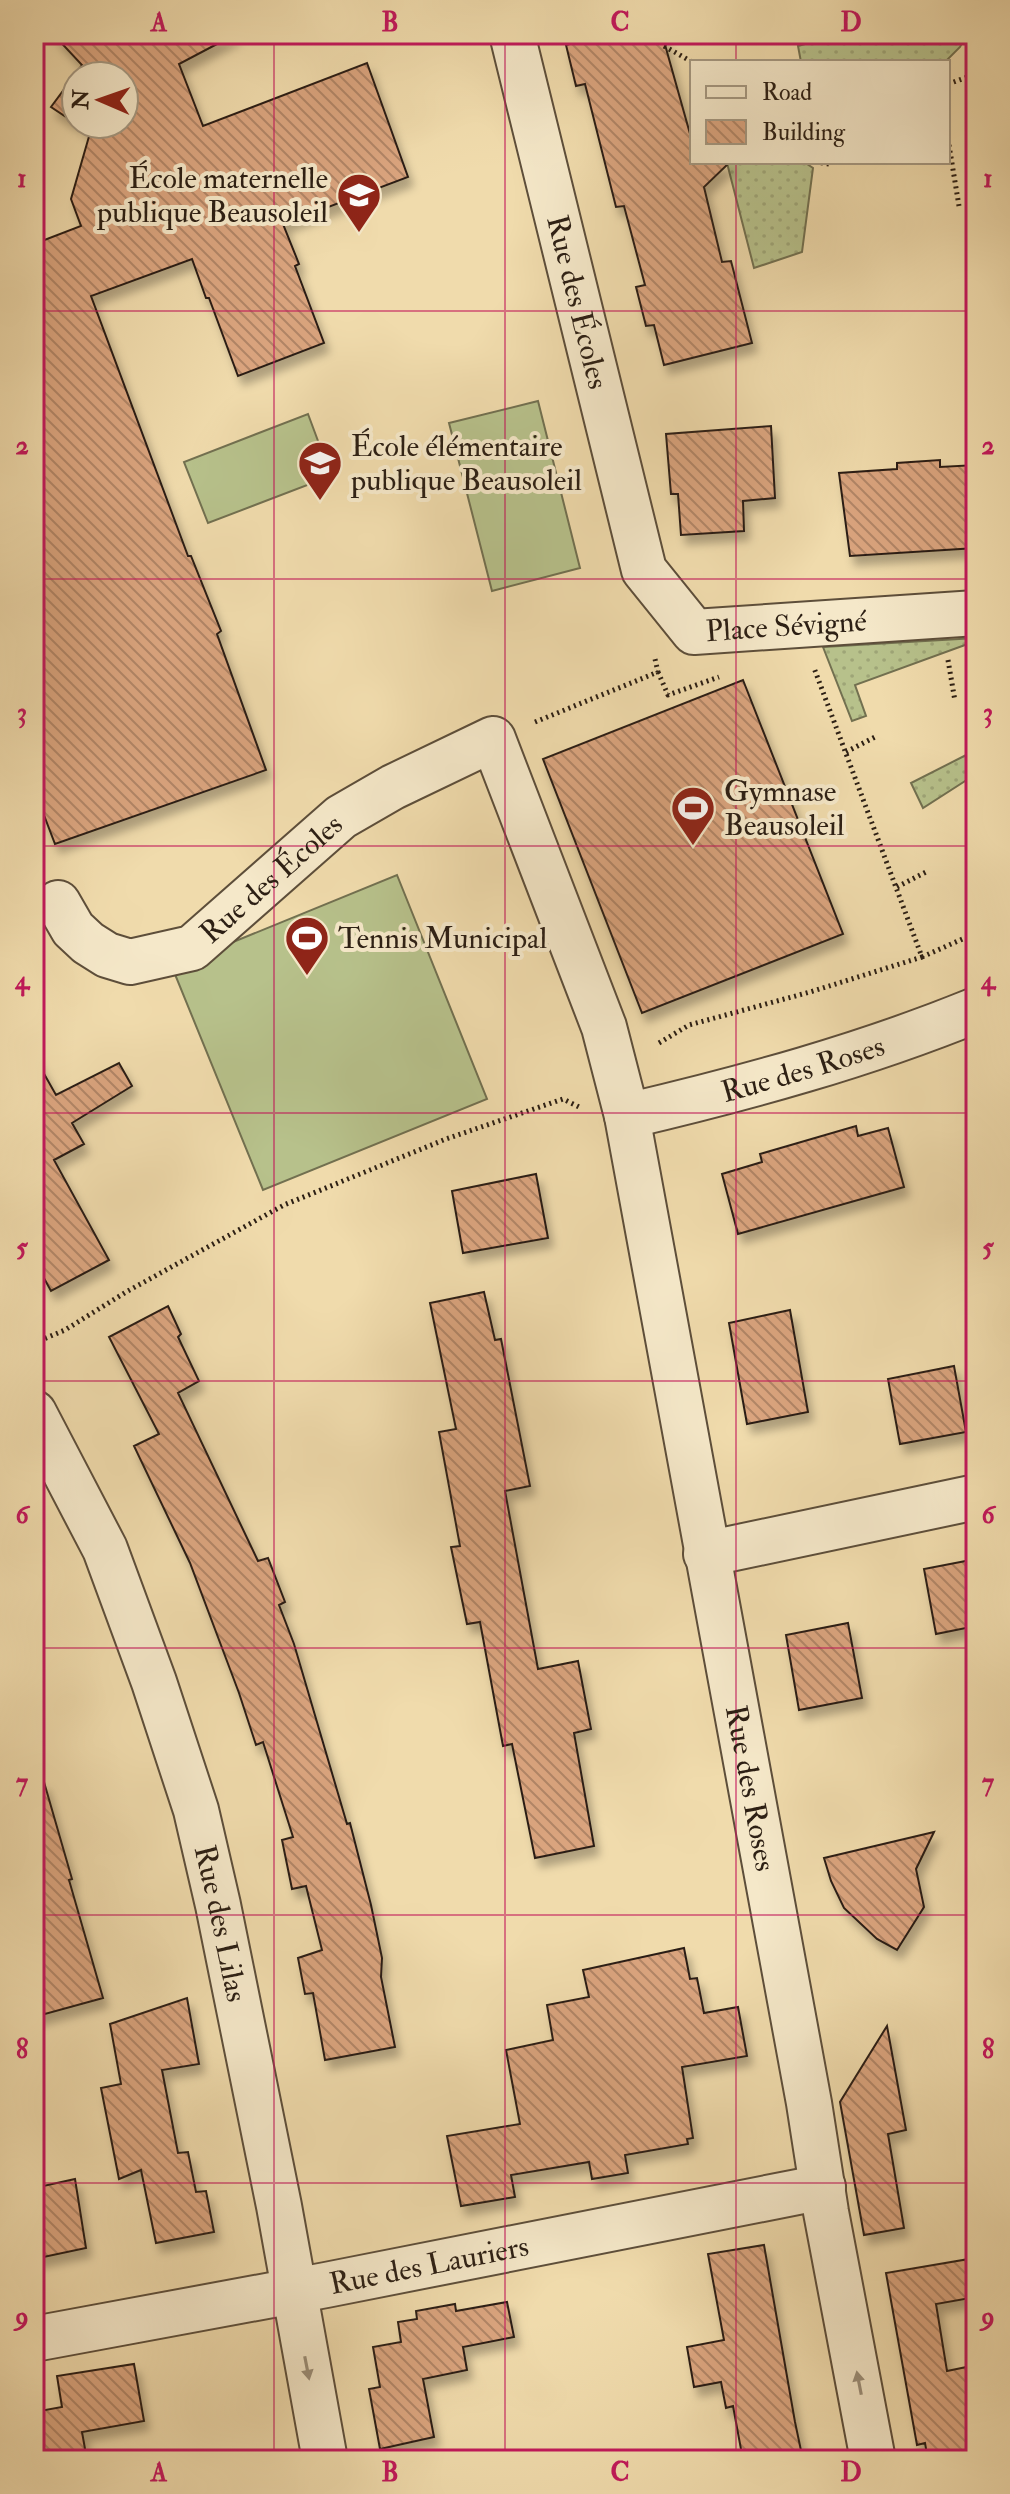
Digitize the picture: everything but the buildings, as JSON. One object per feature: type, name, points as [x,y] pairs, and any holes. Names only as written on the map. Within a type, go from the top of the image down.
[{"type":"street","name":"Rue des Écoles","points":[[512,34],[644,570]]},
{"type":"street","name":"Place Sévigné","points":[[644,570],[694,632],[976,613]]},
{"type":"street","name":"Rue des Écoles","points":[[58,903],[73,929],[107,955],[130,962],[192,948],[341,817],[393,787],[493,739]]},
{"type":"street","points":[[493,739],[589,987],[622,1096]]},
{"type":"street","name":"Rue des Roses","points":[[873,2460],[622,1096],[823,1066],[976,1010]]},
{"type":"street","name":"Rue des Lilas","points":[[34,1413],[105,1549],[154,1682],[196,1810],[270,2161],[325,2460]]},
{"type":"street","points":[[706,1554],[976,1497]]},
{"type":"street","name":"Rue des Lauriers","points":[[34,2339],[823,2187]]},
{"type":"path","points":[[664,46],[690,61]]},
{"type":"path","points":[[950,83],[976,74]]},
{"type":"path","points":[[950,151],[959,206]]},
{"type":"path","points":[[655,658],[668,695],[723,676]]},
{"type":"path","points":[[810,659],[922,957]]},
{"type":"path","points":[[493,739],[658,672]]},
{"type":"path","points":[[846,752],[877,736]]},
{"type":"path","points":[[897,887],[926,872]]},
{"type":"path","points":[[659,1043],[689,1025],[922,957],[976,933]]},
{"type":"path","points":[[34,1343],[65,1330],[126,1292],[284,1205],[446,1139],[563,1099]]},
{"type":"green space","points":[[841,34],[967,34],[947,60],[801,60],[798,46]]},
{"type":"green space","points":[[727,164],[807,164],[813,168],[802,252],[754,268]]},
{"type":"green space","points":[[538,401],[580,568],[492,591],[449,423]]},
{"type":"green space","points":[[308,414],[331,476],[208,523],[184,462]]},
{"type":"green space","points":[[976,638],[976,641],[855,685],[866,716],[852,721],[823,647]]},
{"type":"green space","points":[[976,750],[976,774],[923,808],[911,783]]},
{"type":"green space","points":[[397,875],[487,1099],[263,1190],[172,967]]},
{"type":"place","name":"École maternelle publique Beausoleil","points":[[359,234]]},
{"type":"place","name":"École élémentaire publique Beausoleil","points":[[320,502]]},
{"type":"place","name":"Gymnase Beausoleil","points":[[693,847]]},
{"type":"place","name":"Tennis Municipal","points":[[307,977]]}]
